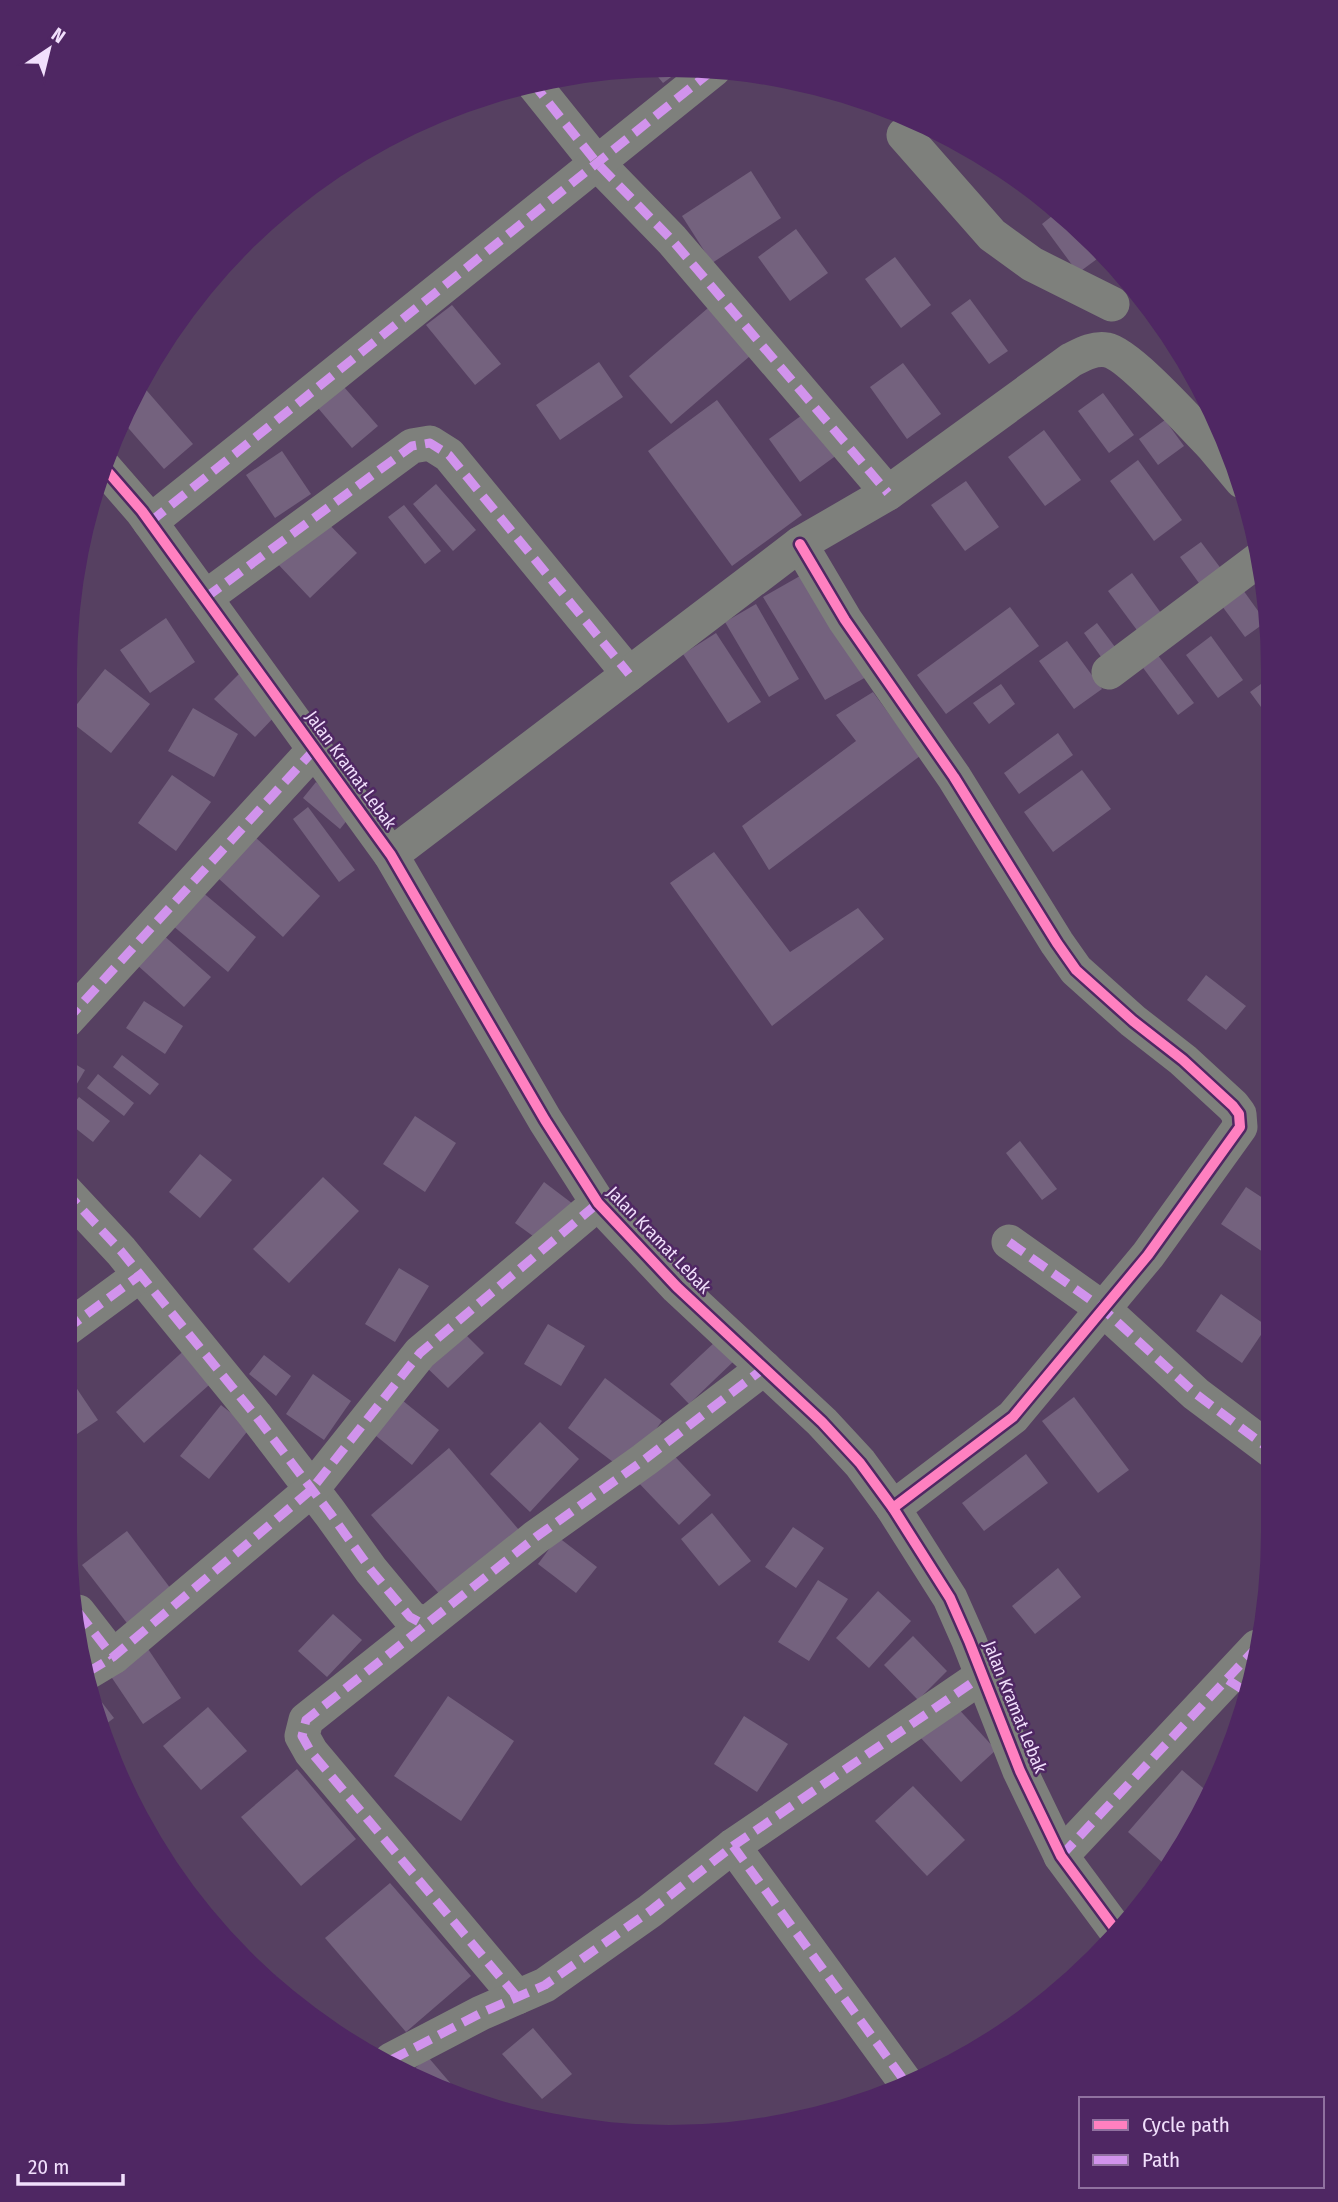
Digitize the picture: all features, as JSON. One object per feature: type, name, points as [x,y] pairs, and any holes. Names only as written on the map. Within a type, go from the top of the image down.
[{"type":"street","points":[[150,522],[703,78]]},
{"type":"street","points":[[540,91],[597,163],[672,240],[888,493]]},
{"type":"street","points":[[904,135],[992,235],[1032,264],[1120,290],[1093,349]]},
{"type":"street","points":[[391,855],[800,544],[888,493],[1071,360],[1093,349],[1110,351],[1214,437]]},
{"type":"street","points":[[205,598],[412,446],[430,443],[449,455],[629,674]]},
{"type":"street","name":"Jalan Kramat Lebak","points":[[110,474],[150,522],[391,855],[545,1120],[598,1203],[677,1287],[822,1422],[852,1455],[893,1508],[950,1598],[1020,1771],[1061,1857],[1112,1925]]},
{"type":"street","points":[[800,544],[845,620],[954,777],[1076,970],[1133,1021],[1183,1060],[1239,1114],[1240,1127],[1148,1255],[1013,1416],[893,1508]]},
{"type":"street","points":[[1109,672],[1252,565]]},
{"type":"street","points":[[77,1007],[314,750]]},
{"type":"street","points":[[85,1628],[100,1664],[311,1490],[420,1353],[598,1203]]},
{"type":"street","points":[[77,1204],[121,1251],[255,1415],[371,1570],[410,1617],[426,1623]]},
{"type":"street","points":[[1009,1242],[1102,1308],[1196,1394],[1261,1443]]},
{"type":"street","points":[[77,1321],[140,1275]]},
{"type":"street","points":[[517,1997],[310,1752],[302,1736],[306,1720],[536,1537],[764,1368]]},
{"type":"street","points":[[395,2058],[481,2013],[545,1985],[597,1950],[733,1846],[982,1676]]},
{"type":"street","points":[[1061,1857],[1238,1686]]},
{"type":"street","points":[[733,1846],[902,2077]]},
{"type":"building","points":[[658,77],[671,77],[663,83]]},
{"type":"building","points":[[751,171],[781,218],[712,263],[682,216]]},
{"type":"building","points":[[1051,217],[1096,259],[1078,273],[1042,224]]},
{"type":"building","points":[[796,229],[828,273],[790,301],[758,257]]},
{"type":"building","points":[[895,257],[931,305],[901,328],[865,279]]},
{"type":"building","points":[[970,299],[1008,351],[989,364],[951,313]]},
{"type":"building","points":[[715,302],[757,350],[671,424],[629,376]]},
{"type":"building","points":[[452,305],[501,364],[475,385],[426,325]]},
{"type":"building","points":[[599,362],[623,397],[560,440],[536,405]]},
{"type":"building","points":[[903,363],[941,414],[907,439],[870,387]]},
{"type":"building","points":[[344,387],[378,426],[352,448],[318,408]]},
{"type":"building","points":[[147,391],[193,444],[164,469],[128,428]]},
{"type":"building","points":[[1103,393],[1134,435],[1109,453],[1078,411]]},
{"type":"building","points":[[717,400],[802,515],[732,566],[648,451]]},
{"type":"building","points":[[809,410],[841,452],[800,482],[769,439]]},
{"type":"building","points":[[1165,420],[1184,446],[1158,465],[1139,439]]},
{"type":"building","points":[[1044,430],[1081,480],[1045,506],[1008,457]]},
{"type":"building","points":[[282,451],[311,494],[275,518],[246,475]]},
{"type":"building","points":[[1138,460],[1182,520],[1154,541],[1110,481]]},
{"type":"building","points":[[966,481],[999,527],[965,551],[931,505]]},
{"type":"building","points":[[436,484],[476,530],[453,551],[413,504]]},
{"type":"building","points":[[404,505],[441,551],[425,564],[388,517]]},
{"type":"building","points":[[322,517],[357,553],[310,598],[275,561]]},
{"type":"building","points":[[1201,542],[1225,574],[1204,590],[1180,557]]},
{"type":"building","points":[[807,572],[868,676],[825,700],[763,597]]},
{"type":"building","points":[[1132,573],[1166,620],[1142,637],[1108,591]]},
{"type":"building","points":[[1243,590],[1258,611],[1260,627],[1245,637],[1222,606]]},
{"type":"building","points":[[756,604],[799,679],[769,697],[725,622]]},
{"type":"building","points":[[1010,607],[1039,646],[946,714],[917,675]]},
{"type":"building","points":[[166,618],[195,662],[150,693],[120,650]]},
{"type":"building","points":[[1097,623],[1118,651],[1104,661],[1084,633]]},
{"type":"building","points":[[716,633],[761,702],[728,723],[683,654]]},
{"type":"building","points":[[1211,636],[1243,680],[1218,698],[1186,655]]},
{"type":"building","points":[[1067,641],[1102,689],[1074,709],[1039,661]]},
{"type":"building","points":[[1157,654],[1194,703],[1178,715],[1141,665]]},
{"type":"building","points":[[105,669],[150,704],[111,753],[77,727],[77,704]]},
{"type":"building","points":[[239,674],[279,712],[255,737],[214,699]]},
{"type":"building","points":[[1001,684],[1015,704],[989,724],[973,703]]},
{"type":"building","points":[[1261,684],[1261,707],[1250,692]]},
{"type":"building","points":[[873,692],[920,756],[769,870],[742,826],[856,741],[836,715]]},
{"type":"building","points":[[193,708],[238,734],[214,777],[168,751]]},
{"type":"building","points":[[1058,733],[1073,755],[1019,794],[1004,773]]},
{"type":"building","points":[[1082,770],[1111,809],[1053,852],[1024,812]]},
{"type":"building","points":[[172,775],[211,802],[176,851],[138,823]]},
{"type":"building","points":[[316,782],[353,813],[340,829],[303,798]]},
{"type":"building","points":[[308,807],[355,870],[339,882],[293,819]]},
{"type":"building","points":[[255,837],[320,896],[283,937],[218,878]]},
{"type":"building","points":[[714,852],[790,952],[858,908],[884,939],[772,1026],[670,883]]},
{"type":"building","points":[[201,891],[256,937],[228,972],[172,925]]},
{"type":"building","points":[[162,934],[211,977],[184,1007],[136,964]]},
{"type":"building","points":[[1206,975],[1246,1006],[1226,1030],[1187,1000]]},
{"type":"building","points":[[144,1001],[183,1026],[165,1054],[126,1028]]},
{"type":"building","points":[[122,1055],[159,1084],[150,1095],[113,1067]]},
{"type":"building","points":[[77,1065],[85,1070],[77,1084]]},
{"type":"building","points":[[98,1074],[134,1103],[124,1116],[87,1088]]},
{"type":"building","points":[[79,1097],[110,1121],[93,1142],[77,1129]]},
{"type":"building","points":[[415,1116],[456,1143],[425,1192],[383,1164]]},
{"type":"building","points":[[1020,1141],[1057,1189],[1042,1200],[1006,1153]]},
{"type":"building","points":[[200,1154],[232,1180],[200,1218],[169,1192]]},
{"type":"building","points":[[323,1177],[359,1211],[289,1283],[253,1249]]},
{"type":"building","points":[[544,1182],[573,1204],[544,1244],[515,1223]]},
{"type":"building","points":[[1246,1187],[1261,1197],[1261,1251],[1221,1224]]},
{"type":"building","points":[[399,1268],[429,1286],[395,1342],[365,1324]]},
{"type":"building","points":[[1221,1294],[1261,1322],[1261,1335],[1242,1363],[1196,1331]]},
{"type":"building","points":[[548,1324],[585,1346],[561,1386],[524,1364]]},
{"type":"building","points":[[458,1327],[484,1353],[448,1388],[422,1363]]},
{"type":"building","points":[[716,1341],[735,1360],[689,1404],[670,1384]]},
{"type":"building","points":[[189,1346],[218,1377],[144,1443],[116,1412]]},
{"type":"building","points":[[264,1355],[291,1376],[276,1396],[249,1374]]},
{"type":"building","points":[[313,1374],[351,1401],[324,1440],[286,1414]]},
{"type":"building","points":[[605,1378],[662,1421],[625,1471],[568,1428]]},
{"type":"building","points":[[77,1389],[98,1420],[77,1434]]},
{"type":"building","points":[[397,1396],[439,1430],[412,1465],[370,1431]]},
{"type":"building","points":[[1074,1397],[1129,1470],[1098,1493],[1042,1421]]},
{"type":"building","points":[[221,1405],[250,1428],[209,1479],[180,1456]]},
{"type":"building","points":[[540,1422],[579,1459],[530,1512],[490,1474]]},
{"type":"building","points":[[666,1447],[711,1495],[679,1525],[634,1478]]},
{"type":"building","points":[[449,1448],[519,1530],[442,1597],[371,1515]]},
{"type":"building","points":[[1026,1454],[1048,1483],[984,1531],[962,1503]]},
{"type":"building","points":[[712,1513],[751,1561],[719,1586],[681,1539]]},
{"type":"building","points":[[793,1527],[824,1548],[796,1588],[765,1567]]},
{"type":"building","points":[[127,1531],[174,1593],[130,1627],[82,1565]]},
{"type":"building","points":[[558,1537],[597,1567],[576,1593],[538,1564]]},
{"type":"building","points":[[1058,1568],[1081,1597],[1035,1634],[1012,1606]]},
{"type":"building","points":[[818,1580],[848,1599],[809,1661],[778,1642]]},
{"type":"building","points":[[878,1591],[911,1621],[869,1668],[836,1638]]},
{"type":"building","points":[[333,1614],[362,1640],[327,1677],[298,1651]]},
{"type":"building","points":[[913,1636],[947,1671],[918,1700],[884,1665]]},
{"type":"building","points":[[146,1646],[181,1698],[143,1724],[108,1672]]},
{"type":"building","points":[[448,1696],[514,1741],[461,1821],[394,1776]]},
{"type":"building","points":[[102,1702],[114,1718],[108,1723]]},
{"type":"building","points":[[955,1705],[996,1750],[961,1782],[920,1737]]},
{"type":"building","points":[[208,1707],[247,1751],[201,1790],[163,1746]]},
{"type":"building","points":[[744,1716],[788,1744],[757,1792],[714,1764]]},
{"type":"building","points":[[297,1769],[356,1839],[301,1886],[241,1817]]},
{"type":"building","points":[[1182,1770],[1203,1788],[1161,1861],[1128,1832]]},
{"type":"building","points":[[913,1786],[965,1840],[927,1876],[875,1821]]},
{"type":"building","points":[[390,1883],[471,1976],[406,2032],[325,1938]]},
{"type":"building","points":[[533,2028],[572,2074],[542,2099],[502,2054]]},
{"type":"building","points":[[428,2057],[450,2083],[442,2080],[416,2068]]},
{"type":"marked path","points":[[150,522],[703,78]]},
{"type":"marked path","points":[[540,91],[597,163],[672,240],[888,493]]},
{"type":"marked path","points":[[205,598],[412,446],[430,443],[449,455],[629,674]]},
{"type":"marked path","points":[[77,1009],[314,750]]},
{"type":"marked path","points":[[93,1669],[113,1657],[311,1490],[420,1353],[598,1203]]},
{"type":"marked path","points":[[77,1204],[121,1251],[255,1415],[371,1570],[410,1617],[426,1623]]},
{"type":"marked path","points":[[1009,1242],[1102,1308],[1196,1394],[1261,1443]]},
{"type":"marked path","points":[[77,1321],[140,1275]]},
{"type":"marked path","points":[[517,1997],[311,1752],[302,1736],[306,1720],[536,1537],[644,1460],[764,1368]]},
{"type":"marked path","points":[[83,1619],[113,1657]]},
{"type":"marked path","points":[[1061,1856],[1248,1657]]},
{"type":"marked path","points":[[395,2058],[481,2013],[545,1985],[650,1911],[733,1846],[982,1676],[984,1683]]},
{"type":"marked path","points":[[1228,1680],[1240,1688]]},
{"type":"marked path","points":[[733,1846],[902,2077]]},
{"type":"cycle path","points":[[110,474],[142,511],[391,855],[545,1120],[598,1203],[677,1287],[822,1422],[860,1463],[893,1508],[950,1598],[1020,1771],[1061,1856],[1112,1925]]},
{"type":"cycle path","points":[[800,544],[845,620],[954,777],[1076,970],[1133,1021],[1183,1060],[1239,1114],[1240,1127],[1148,1255],[1013,1417],[893,1508]]}]
